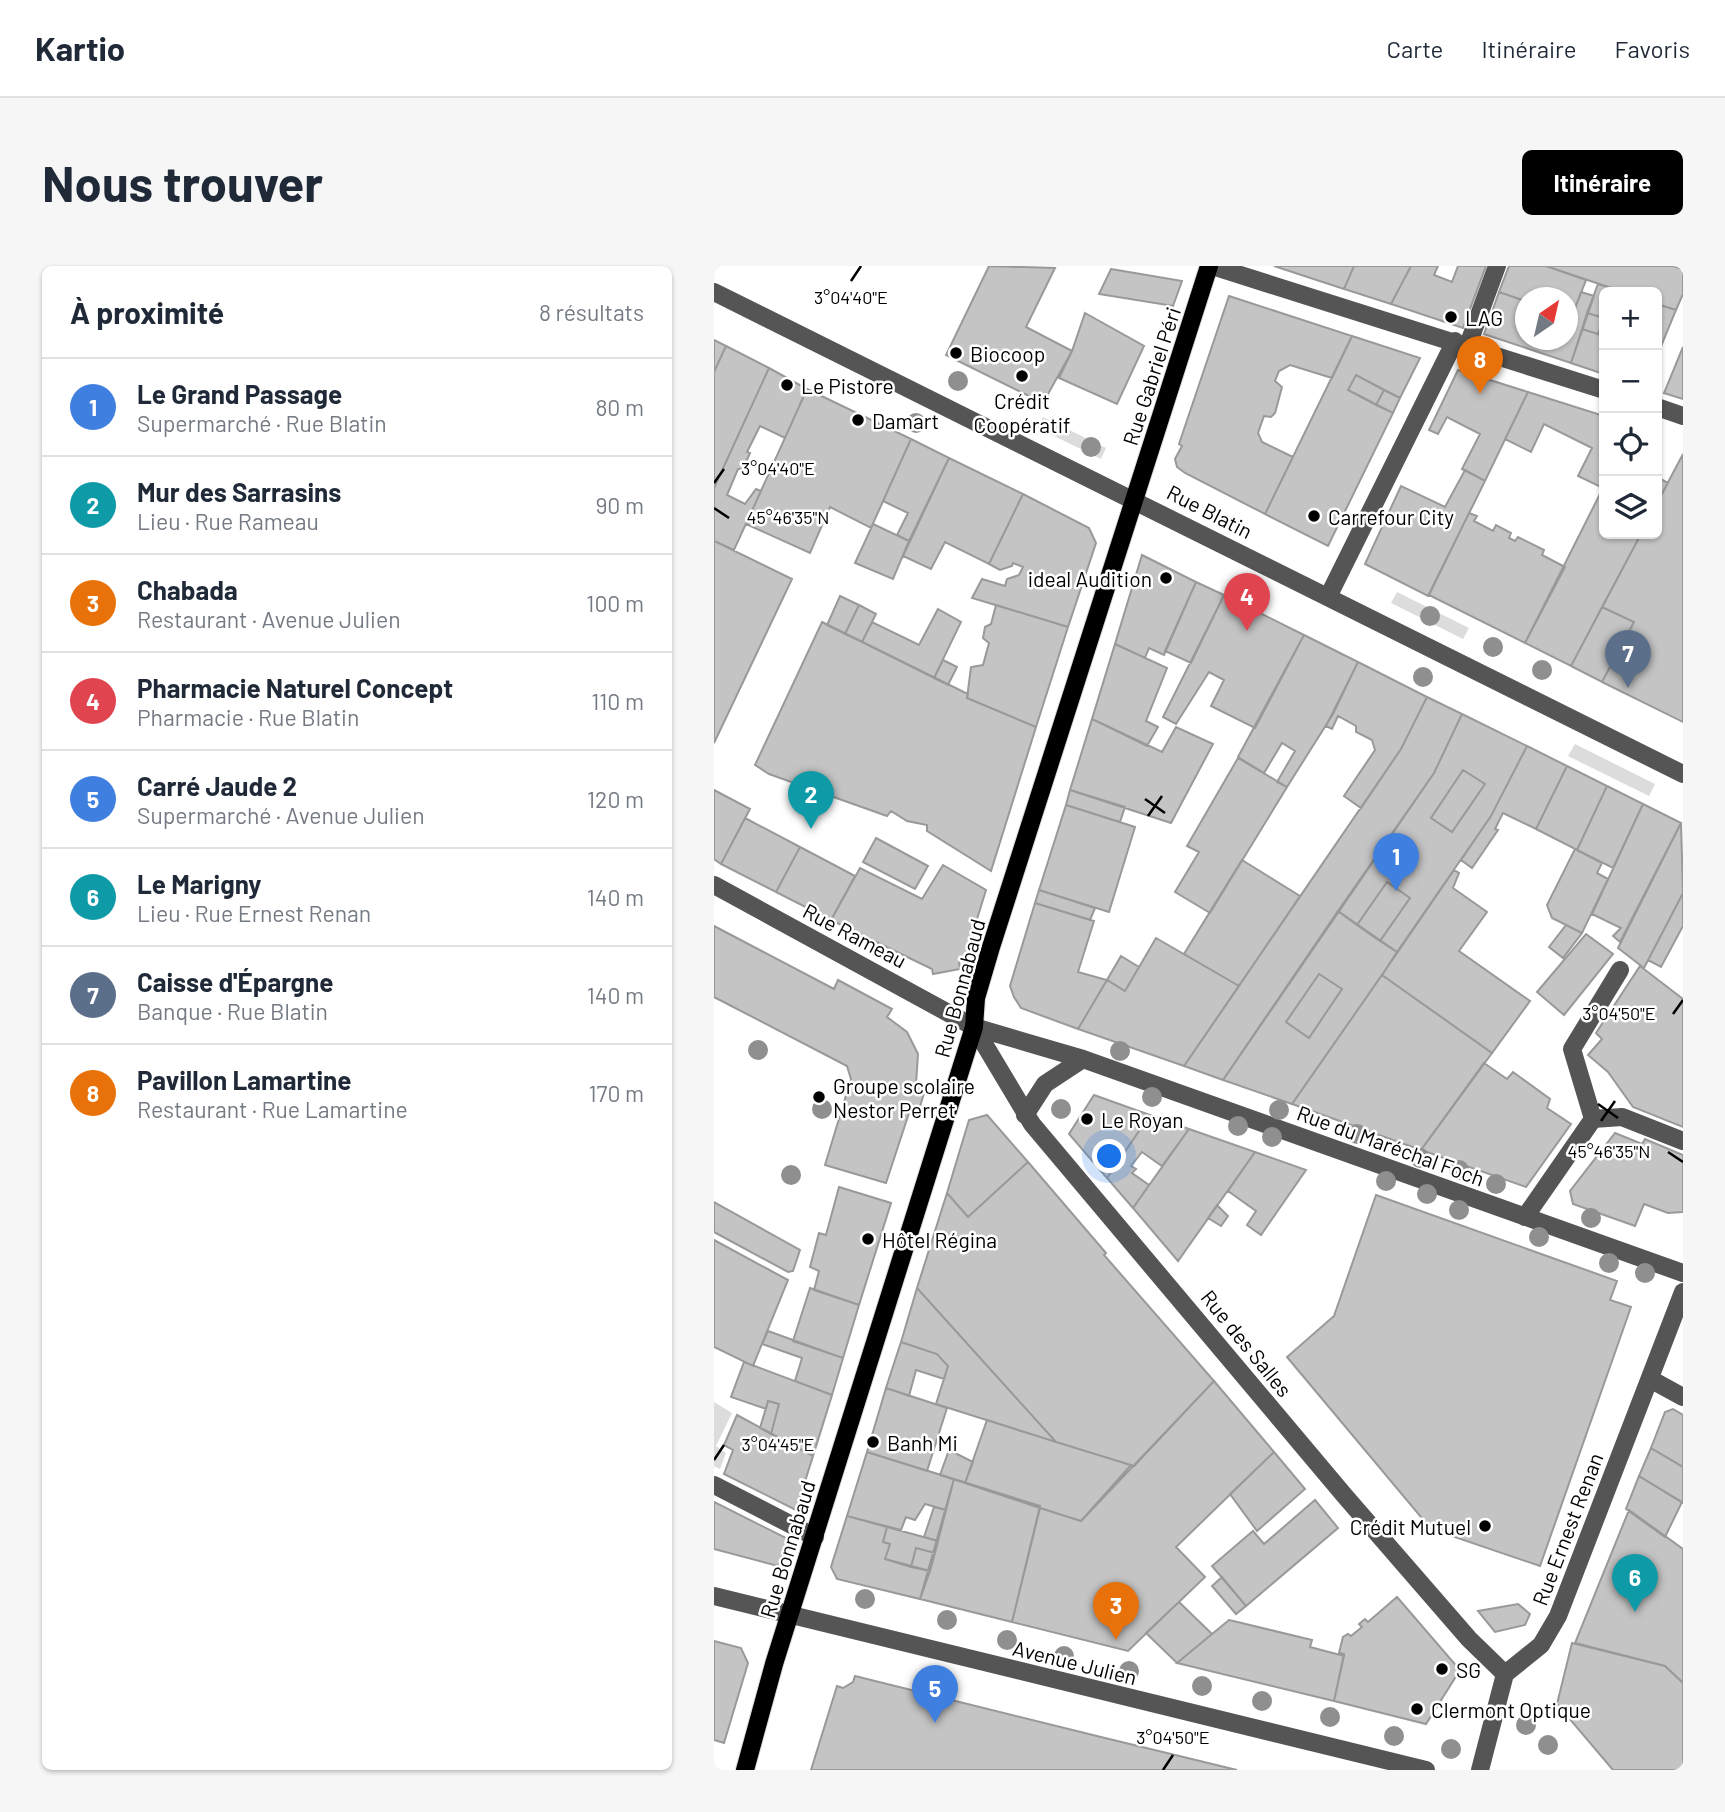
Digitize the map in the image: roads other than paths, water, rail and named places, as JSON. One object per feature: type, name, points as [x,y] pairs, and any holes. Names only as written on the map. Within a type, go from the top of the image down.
[{"type":"main road","name":"Rue Gabriel Péri","points":[[1134,499],[1211,266]]},
{"type":"main road","name":"Rue Bonnabaud","points":[[745,1770],[974,1027],[976,998],[1134,499]]},
{"type":"street","points":[[1211,266],[1599,388]]},
{"type":"street","points":[[1328,597],[1462,343],[1497,266]]},
{"type":"street","name":"Rue Blatin","points":[[714,292],[1134,499],[1683,775]]},
{"type":"street","points":[[1662,409],[1683,416]]},
{"type":"street","name":"Rue Rameau","points":[[714,885],[974,1027]]},
{"type":"street","points":[[1592,1119],[1572,1049],[1620,971]]},
{"type":"street","name":"Rue du Maréchal Foch","points":[[974,1027],[1083,1059],[1683,1273]]},
{"type":"street","name":"Rue des Salles","points":[[974,1027],[1026,1115],[1343,1495],[1469,1639],[1505,1674]]},
{"type":"street","points":[[1026,1115],[1045,1084],[1083,1059]]},
{"type":"street","points":[[1592,1119],[1622,1117],[1683,1141]]},
{"type":"street","points":[[1525,1217],[1592,1119]]},
{"type":"street","name":"Rue Ernest Renan","points":[[1505,1674],[1541,1645],[1558,1616],[1683,1292]]},
{"type":"street","points":[[1650,1379],[1683,1397]]},
{"type":"street","points":[[714,1485],[815,1537]]},
{"type":"street","name":"Avenue Julien","points":[[714,1596],[1426,1770]]},
{"type":"street","points":[[1480,1770],[1505,1674]]},
{"type":"place","name":"LAG","points":[[1451,317]]},
{"type":"place","name":"Biocoop","points":[[956,353]]},
{"type":"place","name":"Crédit Coopératif","points":[[1022,376]]},
{"type":"place","name":"Le Pistore","points":[[787,385]]},
{"type":"place","name":"Pavillon Lamartine","points":[[1480,394]]},
{"type":"place","name":"Damart","points":[[858,420]]},
{"type":"place","name":"Carrefour City","points":[[1314,516]]},
{"type":"place","name":"ideal Audition","points":[[1166,578]]},
{"type":"place","name":"Pharmacie Naturel Concept","points":[[1247,631]]},
{"type":"place","name":"Caisse d'Épargne","points":[[1628,688]]},
{"type":"place","name":"Mur des Sarrasins","points":[[811,829]]},
{"type":"place","name":"Le Grand Passage","points":[[1396,891]]},
{"type":"place","name":"Groupe scolaire Nestor Perret","points":[[819,1097]]},
{"type":"place","name":"Le Royan","points":[[1087,1119]]},
{"type":"place","name":"Hôtel Régina","points":[[868,1239]]},
{"type":"place","name":"Banh Mi","points":[[873,1442]]},
{"type":"place","name":"Crédit Mutuel","points":[[1485,1526]]},
{"type":"place","name":"Le Marigny","points":[[1635,1612]]},
{"type":"place","name":"Chabada","points":[[1116,1640]]},
{"type":"place","name":"SG","points":[[1442,1669]]},
{"type":"place","name":"Clermont Optique","points":[[1417,1709]]},
{"type":"place","name":"Carré Jaude 2","points":[[935,1723]]}]
